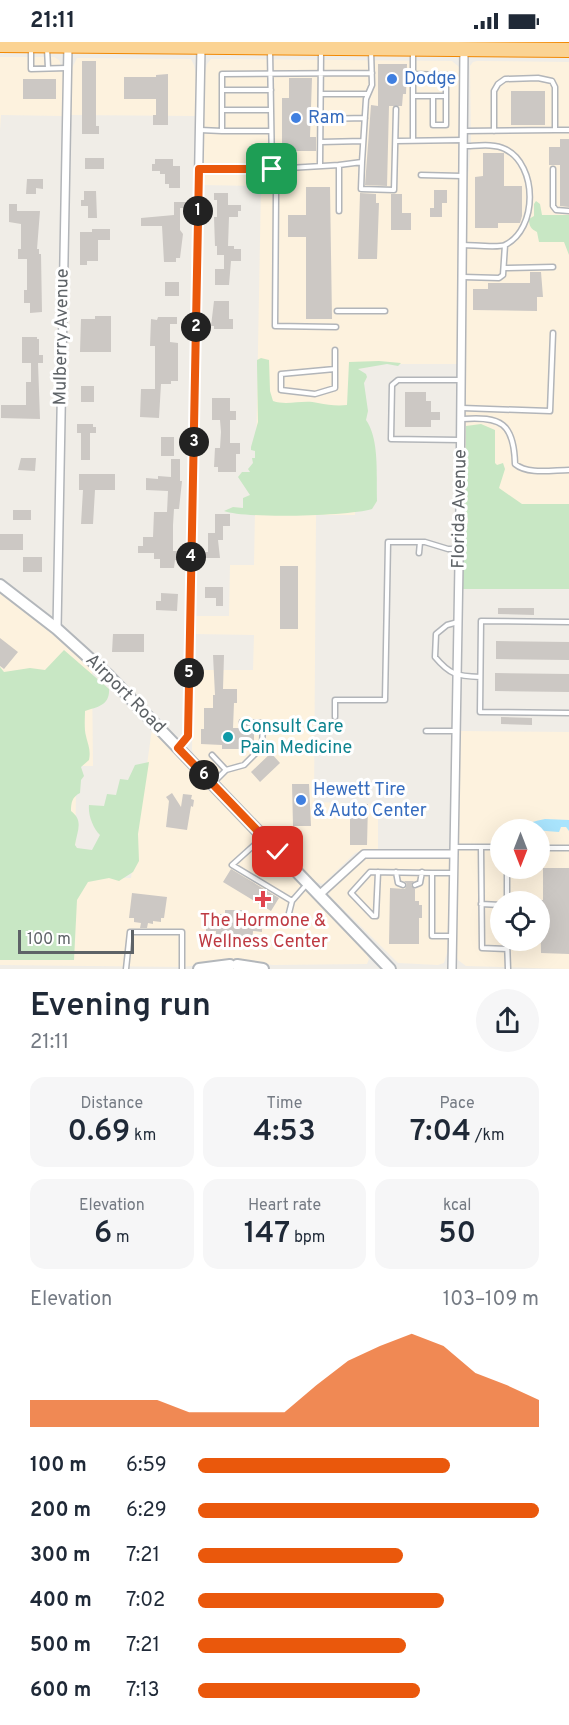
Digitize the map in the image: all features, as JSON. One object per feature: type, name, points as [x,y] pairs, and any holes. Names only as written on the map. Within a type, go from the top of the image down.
[{"type":"highway","points":[[0,45],[163,44],[201,47],[254,45],[321,48],[376,46],[413,49],[434,45],[464,49],[517,46],[569,50]]},
{"type":"main road","name":"Airport Road","points":[[0,585],[57,629],[109,676],[390,969]]},
{"type":"main road","points":[[199,969],[233,967],[263,969]]},
{"type":"street","name":"Mulberry Avenue","points":[[57,629],[68,68],[74,44]]},
{"type":"street","points":[[178,748],[188,736],[201,47]]},
{"type":"street","name":"Florida Avenue","points":[[452,969],[461,440],[464,49]]},
{"type":"street","points":[[319,895],[364,854],[454,850]]},
{"type":"lane","points":[[31,45],[31,69],[68,68]]},
{"type":"lane","points":[[46,45],[48,68]]},
{"type":"lane","points":[[376,46],[372,85],[366,99],[361,189],[394,190],[396,109]]},
{"type":"lane","points":[[270,47],[272,169],[276,194],[275,326],[336,327]]},
{"type":"lane","points":[[320,165],[321,48]]},
{"type":"lane","points":[[413,49],[413,140]]},
{"type":"lane","points":[[222,131],[222,74],[372,73]]},
{"type":"lane","points":[[413,74],[446,75],[446,125],[433,125],[433,96]]},
{"type":"lane","points":[[494,131],[494,91],[498,84],[505,79],[538,78],[552,81],[555,87],[555,130]]},
{"type":"lane","points":[[222,90],[271,90]]},
{"type":"lane","points":[[321,94],[368,94]]},
{"type":"lane","points":[[413,96],[446,96]]},
{"type":"lane","points":[[222,110],[271,110]]},
{"type":"lane","points":[[321,119],[365,118]]},
{"type":"lane","points":[[200,130],[271,131]]},
{"type":"lane","points":[[464,131],[569,130]]},
{"type":"lane","points":[[396,141],[413,140],[495,146],[506,149],[524,168],[528,184],[528,211],[526,224],[521,232],[505,245],[463,245]]},
{"type":"lane","points":[[321,142],[363,141]]},
{"type":"lane","points":[[199,169],[272,169],[362,162]]},
{"type":"lane","points":[[339,165],[339,211]]},
{"type":"lane","points":[[554,169],[553,206],[556,210],[569,211]]},
{"type":"lane","points":[[421,175],[463,176]]},
{"type":"lane","points":[[462,277],[499,278],[503,275],[505,268],[505,245]]},
{"type":"lane","points":[[505,268],[553,267]]},
{"type":"lane","points":[[337,310],[385,311]]},
{"type":"lane","points":[[461,408],[550,411],[553,333]]},
{"type":"lane","points":[[335,350],[335,369],[335,388],[315,394],[281,390],[281,374],[335,369]]},
{"type":"lane","points":[[461,380],[398,380],[392,385],[391,407],[391,439],[461,440]]},
{"type":"lane","points":[[461,419],[497,420],[507,427],[512,440],[515,464],[520,469],[569,470]]},
{"type":"lane","points":[[335,717],[335,700],[385,700],[388,542],[420,542],[448,549],[459,549]]},
{"type":"lane","points":[[419,554],[420,542]]},
{"type":"lane","points":[[569,622],[482,621],[480,677],[480,712],[569,713]]},
{"type":"lane","points":[[458,622],[447,625],[436,634],[435,657],[457,676],[480,677]]},
{"type":"lane","points":[[212,783],[226,770],[244,765],[262,747],[263,723],[243,722]]},
{"type":"lane","points":[[426,731],[456,731]]},
{"type":"lane","points":[[212,755],[226,770]]},
{"type":"lane","points":[[263,837],[232,865],[292,901]]},
{"type":"lane","points":[[482,847],[482,948],[490,948]]},
{"type":"lane","points":[[454,850],[490,847]]},
{"type":"lane","points":[[550,848],[569,848]]},
{"type":"lane","points":[[378,872],[376,916],[373,916],[351,893],[370,872],[378,872],[396,872],[422,872],[454,873]]},
{"type":"lane","points":[[396,872],[398,883],[403,885]]},
{"type":"lane","points":[[415,885],[420,883],[422,872]]},
{"type":"lane","points":[[432,873],[432,936],[452,936]]},
{"type":"lane","points":[[289,913],[292,901],[308,883]]},
{"type":"lane","points":[[481,904],[490,904]]},
{"type":"lane","points":[[126,969],[130,932],[182,932],[182,969]]},
{"type":"lane","points":[[507,951],[508,969]]},
{"type":"shaded area","points":[[0,57],[54,57],[59,60],[63,70],[63,116],[1,115],[0,131]]},
{"type":"shaded area","points":[[77,58],[191,59],[197,78],[196,116],[70,115],[71,70]]},
{"type":"shaded area","points":[[211,59],[452,61],[459,67],[457,364],[355,364],[355,515],[316,515],[314,802],[378,804],[378,850],[363,850],[355,853],[323,884],[315,882],[268,834],[196,758],[192,750],[193,670],[253,670],[254,635],[194,634],[194,616],[229,616],[230,565],[254,565],[261,186],[202,185],[204,77],[207,64]]},
{"type":"shaded area","points":[[477,61],[569,62],[569,513],[463,512],[468,178],[471,143],[470,66]]},
{"type":"shaded area","points":[[0,593],[92,669],[93,766],[79,766],[76,787],[75,877],[131,878],[152,729],[366,953],[369,959],[367,964],[273,965],[233,961],[182,967],[0,965]]},
{"type":"shaded area","points":[[460,731],[569,732],[569,969],[466,966],[458,960],[456,954]]},
{"type":"shaded area","points":[[450,858],[447,953],[444,963],[438,965],[398,963],[329,895],[330,891],[365,859]]},
{"type":"green space","points":[[536,201],[540,204],[542,215],[569,215],[569,255],[564,242],[539,242],[537,232],[533,230],[529,221],[534,216]]},
{"type":"green space","points":[[261,358],[269,360],[270,391],[273,401],[336,405],[347,405],[349,362],[401,363],[398,366],[387,364],[358,369],[367,377],[364,383],[368,411],[366,420],[375,448],[377,501],[372,509],[298,516],[253,515],[224,511],[233,507],[243,508],[243,498],[250,495],[238,477],[242,472],[250,472],[248,469],[253,463],[252,458],[255,458],[255,451],[251,450],[251,447],[258,422],[257,360]]},
{"type":"green space","points":[[481,424],[495,430],[495,463],[497,465],[503,463],[505,469],[499,488],[522,504],[569,504],[569,589],[462,589],[464,527],[468,523],[465,516],[466,426]]},
{"type":"green space","points":[[64,650],[109,689],[108,699],[105,702],[85,711],[85,730],[90,756],[81,767],[84,776],[81,780],[80,793],[71,805],[71,811],[79,822],[75,845],[77,848],[92,850],[100,835],[89,813],[89,805],[104,806],[107,794],[116,795],[120,779],[128,780],[135,765],[149,762],[138,834],[139,861],[133,872],[119,881],[109,878],[88,882],[77,900],[74,960],[0,960],[0,667],[4,672],[30,668],[45,670]]},
{"type":"water","points":[[550,819],[569,820],[569,831],[566,827],[561,827],[559,832],[550,831]]},
{"type":"building","points":[[82,61],[96,61],[96,126],[99,126],[99,134],[82,134]]},
{"type":"building","points":[[378,64],[407,64],[406,94],[403,94],[402,106],[389,106],[387,186],[365,185],[371,105],[378,106]]},
{"type":"building","points":[[168,74],[168,125],[153,125],[153,115],[156,115],[156,99],[124,99],[124,77],[156,77],[156,75]]},
{"type":"building","name":"Ram","points":[[289,78],[312,78],[310,137],[316,137],[316,151],[282,151],[282,98],[289,98]]},
{"type":"building","points":[[23,79],[56,79],[56,99],[23,99]]},
{"type":"building","points":[[511,91],[545,91],[545,125],[511,125]]},
{"type":"building","points":[[560,139],[569,139],[569,207],[560,206],[560,165],[549,165],[549,147],[560,147]]},
{"type":"building","points":[[483,153],[504,153],[504,186],[522,186],[520,223],[498,223],[498,228],[475,228],[475,177],[483,176]]},
{"type":"building","points":[[85,158],[104,158],[104,169],[85,169]]},
{"type":"building","points":[[155,159],[173,159],[173,166],[180,166],[180,188],[169,188],[169,184],[165,184],[165,174],[152,171]]},
{"type":"building","points":[[27,179],[43,179],[43,189],[36,188],[36,194],[26,194]]},
{"type":"building","points":[[306,187],[330,187],[332,319],[306,319],[306,237],[288,237],[288,215],[306,215]]},
{"type":"building","points":[[434,190],[447,190],[447,203],[442,203],[442,217],[430,217],[430,208],[434,208]]},
{"type":"building","points":[[84,191],[96,191],[97,218],[88,218],[88,206],[81,206]]},
{"type":"building","points":[[214,193],[228,193],[228,205],[241,205],[238,217],[229,217],[228,246],[241,249],[241,261],[231,261],[229,285],[215,285],[215,269],[224,269],[224,255],[217,255],[217,246],[215,246],[214,217],[217,217],[217,200],[214,200]]},
{"type":"building","points":[[360,193],[376,194],[376,203],[379,203],[377,259],[358,259]]},
{"type":"building","points":[[391,194],[402,194],[402,213],[411,213],[411,230],[391,230]]},
{"type":"building","points":[[174,202],[187,202],[187,208],[180,208],[180,230],[183,234],[180,258],[176,258],[176,262],[164,262],[162,226],[141,226],[141,218],[174,215]]},
{"type":"building","points":[[9,204],[17,204],[17,211],[40,211],[37,249],[41,254],[42,312],[30,313],[30,303],[24,303],[24,290],[27,290],[27,259],[18,259],[18,249],[21,249],[21,224],[9,222]]},
{"type":"building","points":[[92,229],[110,229],[110,240],[98,240],[98,261],[87,261],[87,265],[80,265],[80,232],[92,232]]},
{"type":"building","points":[[530,272],[541,272],[543,297],[537,297],[537,311],[473,310],[473,289],[488,289],[488,283],[530,283]]},
{"type":"building","points":[[165,282],[179,282],[179,296],[165,296]]},
{"type":"building","points":[[214,301],[229,301],[229,319],[233,319],[233,329],[214,329],[214,326],[211,326]]},
{"type":"building","points":[[95,316],[111,316],[111,352],[80,352],[81,319],[95,319]]},
{"type":"building","points":[[158,317],[177,317],[177,324],[170,324],[170,342],[178,343],[178,381],[161,384],[159,418],[140,417],[141,389],[155,389],[155,346],[150,346],[151,319],[157,320]]},
{"type":"building","points":[[22,337],[37,337],[39,355],[43,355],[43,363],[38,363],[40,419],[1,418],[1,405],[26,405],[26,382],[31,382],[31,363],[22,363]]},
{"type":"building","points":[[81,386],[94,386],[94,402],[81,402]]},
{"type":"building","points":[[405,392],[426,392],[426,401],[431,401],[431,412],[440,412],[440,420],[431,420],[431,427],[405,427]]},
{"type":"building","points":[[212,398],[230,398],[230,411],[236,411],[236,420],[230,420],[230,443],[240,443],[240,454],[236,454],[236,472],[218,472],[218,467],[214,467],[215,448],[220,448],[221,432],[220,420],[212,420]]},
{"type":"building","points":[[77,424],[93,424],[93,427],[96,427],[96,433],[90,433],[90,460],[81,460],[81,433],[77,433]]},
{"type":"building","points":[[161,437],[174,437],[174,456],[161,456]]},
{"type":"building","points":[[21,458],[36,458],[35,471],[18,470]]},
{"type":"building","points":[[171,459],[180,459],[180,481],[182,481],[179,509],[174,509],[173,551],[177,551],[177,560],[175,560],[174,568],[160,568],[160,559],[154,559],[154,553],[138,553],[138,546],[143,546],[143,537],[153,537],[154,512],[167,512],[168,491],[146,490],[146,478],[171,477]]},
{"type":"building","points":[[79,474],[115,474],[115,490],[95,490],[93,524],[81,524],[83,490],[79,490]]},
{"type":"building","points":[[13,510],[31,510],[31,520],[13,520]]},
{"type":"building","points":[[215,514],[230,514],[230,526],[223,526],[223,540],[218,540],[220,558],[205,558],[205,552],[208,552],[208,533],[215,533]]},
{"type":"building","points":[[0,534],[23,534],[23,550],[0,550]]},
{"type":"building","points":[[23,557],[42,557],[42,572],[23,572]]},
{"type":"building","points":[[280,566],[298,566],[298,629],[280,629]]},
{"type":"building","points":[[205,587],[223,587],[223,606],[216,606],[216,598],[205,598]]},
{"type":"building","points":[[161,593],[178,594],[177,611],[156,610],[156,601],[161,601]]},
{"type":"building","points":[[498,608],[534,608],[534,615],[498,614]]},
{"type":"building","points":[[113,634],[144,634],[144,652],[112,652]]},
{"type":"building","points":[[0,638],[18,652],[4,669],[0,666]]},
{"type":"building","points":[[496,641],[569,642],[569,660],[496,659]]},
{"type":"building","points":[[213,655],[224,655],[223,689],[237,689],[233,728],[254,728],[254,745],[241,745],[241,749],[222,749],[222,745],[201,744],[204,708],[213,708],[213,695],[215,695]]},
{"type":"building","points":[[495,673],[569,674],[569,692],[495,691]]},
{"type":"building","points":[[501,717],[532,718],[532,725],[501,724]]},
{"type":"building","points":[[271,753],[280,763],[260,782],[251,772]]},
{"type":"building","name":"Hewett Tire & Auto Center","points":[[292,784],[309,784],[311,826],[293,826]]},
{"type":"building","points":[[172,793],[181,807],[183,794],[192,795],[193,807],[191,806],[187,830],[166,827],[169,801],[166,797]]},
{"type":"building","points":[[350,804],[368,804],[367,845],[350,845]]},
{"type":"building","points":[[550,868],[569,868],[569,954],[541,953],[541,951],[550,951],[550,891],[543,891],[543,879],[550,879]]},
{"type":"building","points":[[231,869],[279,898],[271,911],[223,882]]},
{"type":"building","points":[[404,881],[414,881],[411,885],[415,889],[415,901],[419,901],[419,905],[422,905],[422,918],[419,918],[419,944],[389,944],[390,888],[405,889],[407,884]]},
{"type":"building","points":[[132,893],[167,897],[164,918],[161,918],[161,922],[153,921],[153,924],[148,923],[147,928],[140,928],[141,923],[134,922],[134,918],[129,918]]},
{"type":"building","points":[[225,910],[242,910],[242,915],[250,915],[250,922],[262,922],[262,932],[253,931],[252,945],[216,944],[216,931],[206,931],[206,921],[220,922],[220,914],[225,914]]},
{"type":"place","name":"Dodge","points":[[392,79]]},
{"type":"place","name":"Ram","points":[[296,118]]},
{"type":"place","name":"Consult Care Pain Medicine","points":[[228,737]]},
{"type":"place","name":"Hewett Tire & Auto Center","points":[[301,800]]},
{"type":"place","name":"The Hormone & Wellness Center","points":[[263,899]]},
{"type":"route","points":[[272,169],[199,169],[188,739],[178,748],[278,852]]}]
